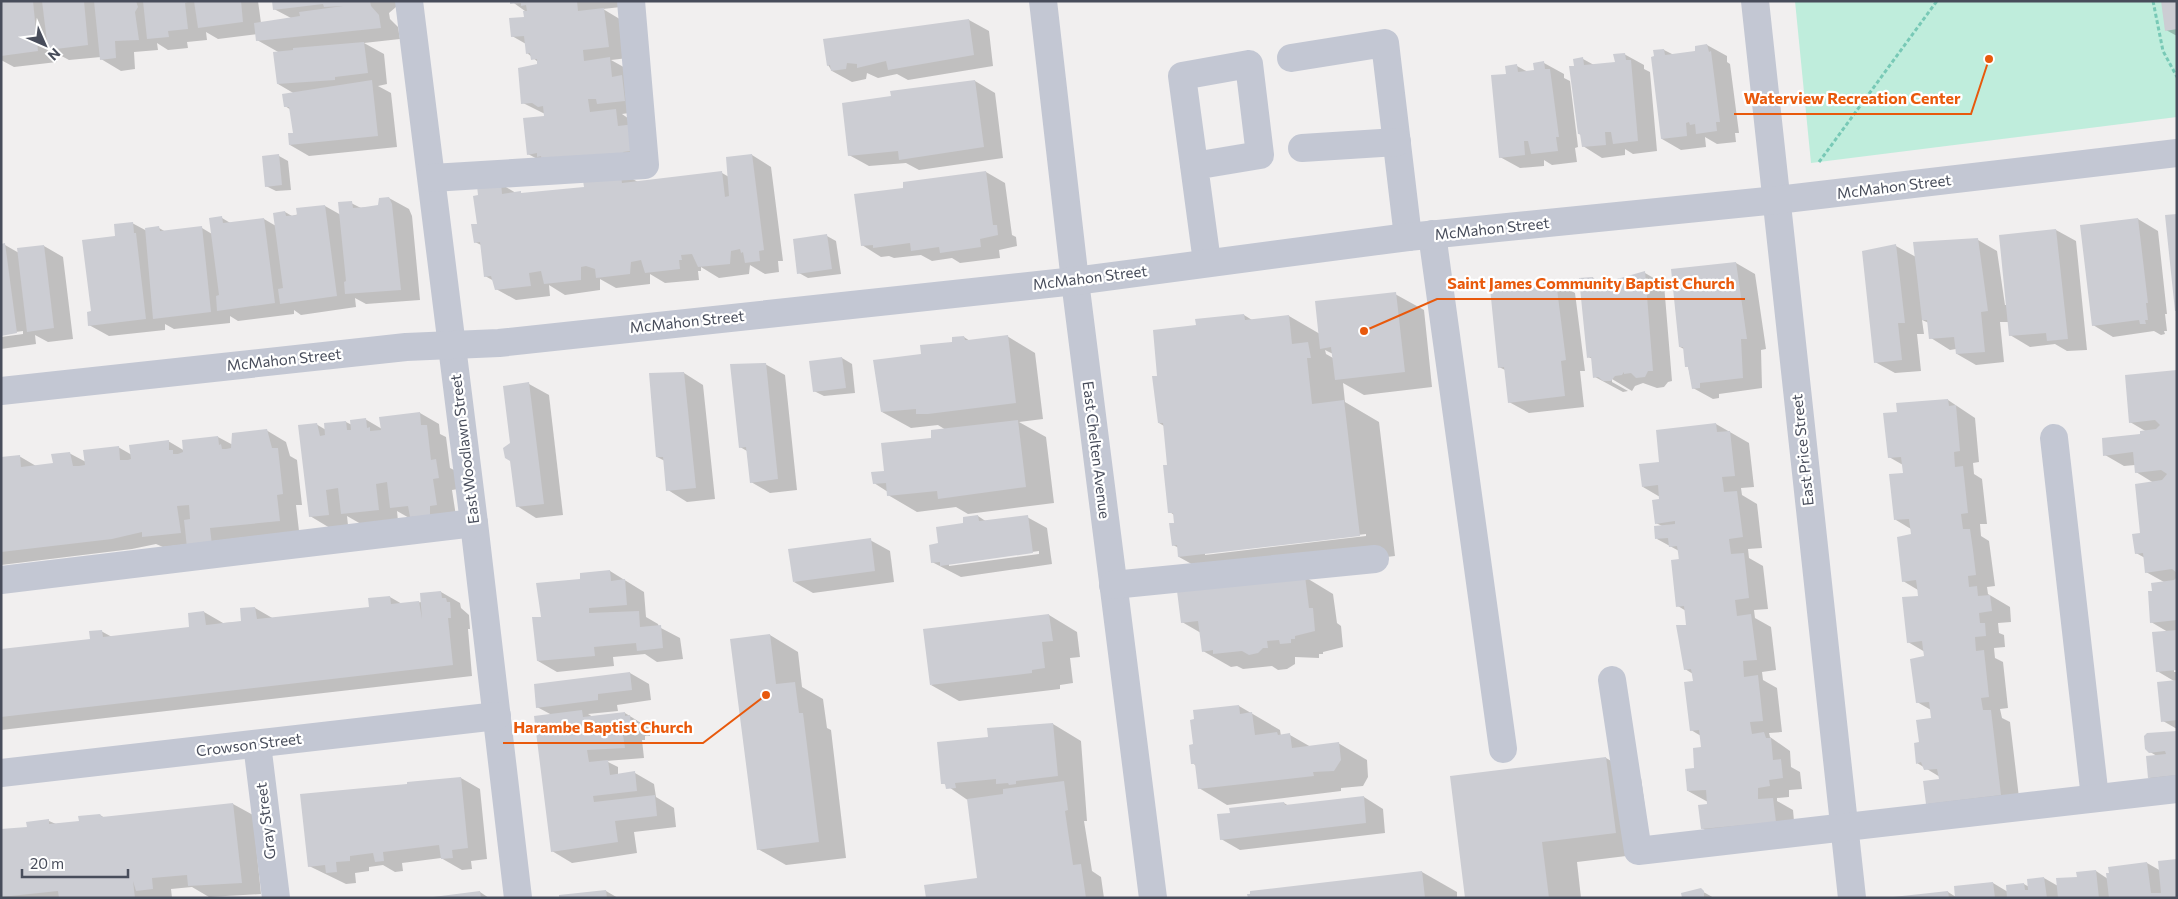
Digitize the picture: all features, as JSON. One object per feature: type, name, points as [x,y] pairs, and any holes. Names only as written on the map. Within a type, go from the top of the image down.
[{"type":"street","name":"East Woodlawn Street","points":[[409,1],[474,523],[518,898]]},
{"type":"street","points":[[432,178],[645,165],[631,1]]},
{"type":"street","name":"East Chelten Avenue","points":[[1042,1],[1075,281],[1153,898]]},
{"type":"street","name":"East Price Street","points":[[1755,1],[1784,200],[1843,827],[1852,898]]},
{"type":"street","points":[[1291,58],[1385,43],[1397,142],[1420,236],[1503,749]]},
{"type":"street","points":[[1302,148],[1397,142]]},
{"type":"street","name":"McMahon Street","points":[[1,391],[406,346],[509,342],[1075,281],[1207,262],[1420,236],[1784,200],[2177,153]]},
{"type":"street","points":[[1194,166],[1207,262]]},
{"type":"street","points":[[2054,438],[2095,798]]},
{"type":"street","points":[[1,580],[474,523]]},
{"type":"street","points":[[1113,585],[1375,559]]},
{"type":"street","points":[[1612,680],[1638,851],[2177,789]]},
{"type":"street","name":"Crowson Street","points":[[1,773],[497,716]]},
{"type":"street","name":"Gray Street","points":[[257,744],[276,898]]},
{"type":"path","points":[[1784,200],[1937,1]]},
{"type":"path","points":[[2153,1],[2164,51],[2177,77]]},
{"type":"green space","points":[[1795,1],[2177,1],[2177,117],[1811,163]]},
{"type":"building","points":[[1,1],[33,1],[38,51],[1,56]]},
{"type":"building","points":[[42,1],[84,1],[88,45],[48,50]]},
{"type":"building","points":[[94,1],[136,1],[138,7],[135,12],[139,40],[115,41],[116,58],[100,60]]},
{"type":"building","points":[[143,1],[190,1],[185,3],[188,29],[168,31],[169,37],[147,39]]},
{"type":"building","points":[[194,1],[241,1],[243,22],[198,28]]},
{"type":"building","points":[[272,1],[370,1],[371,6],[379,15],[381,28],[256,41],[254,23],[300,16],[299,12],[343,6],[324,7],[323,4],[273,10]]},
{"type":"building","points":[[510,1],[577,1],[578,11],[604,8],[609,47],[583,50],[584,61],[610,57],[612,77],[622,75],[625,101],[597,104],[596,99],[588,99],[590,112],[616,109],[618,126],[635,124],[638,150],[623,152],[624,156],[542,164],[541,156],[537,157],[537,153],[527,155],[523,118],[544,116],[543,106],[538,107],[532,103],[521,104],[518,68],[537,64],[537,59],[531,60],[530,53],[526,54],[524,36],[511,37],[509,18],[524,17],[523,11],[527,11],[526,5],[521,6],[521,3],[510,4]]},
{"type":"building","points":[[2161,1],[2177,1],[2177,29],[2165,31]]},
{"type":"building","points":[[969,19],[974,55],[888,70],[886,61],[857,68],[857,64],[847,63],[846,69],[831,71],[830,65],[827,66],[823,39]]},
{"type":"building","points":[[364,42],[368,73],[335,77],[335,80],[277,84],[273,52],[293,50],[293,48]]},
{"type":"building","points":[[1707,44],[1709,52],[1711,51],[1720,122],[1716,122],[1717,131],[1696,134],[1695,124],[1690,125],[1689,122],[1686,123],[1687,136],[1661,139],[1651,57],[1654,56],[1653,50],[1664,49],[1665,55],[1695,51],[1695,46]]},
{"type":"building","points":[[1625,53],[1626,60],[1631,60],[1638,141],[1613,144],[1611,132],[1605,132],[1606,145],[1582,147],[1580,134],[1578,134],[1569,66],[1574,66],[1573,59],[1583,57],[1584,65],[1615,62],[1613,54]]},
{"type":"building","points":[[1544,61],[1545,69],[1550,69],[1559,137],[1556,137],[1558,151],[1531,154],[1528,141],[1524,141],[1525,155],[1499,158],[1491,75],[1506,74],[1505,66],[1517,64],[1518,72],[1534,70],[1533,63]]},
{"type":"building","points":[[372,80],[378,136],[289,145],[288,133],[293,133],[289,107],[284,107],[282,94]]},
{"type":"building","points":[[975,80],[984,147],[899,160],[898,151],[848,156],[842,103],[891,96],[890,91]]},
{"type":"building","points":[[279,154],[282,185],[265,187],[262,156]]},
{"type":"building","points":[[752,154],[764,250],[759,251],[760,261],[745,263],[743,252],[741,253],[740,249],[731,251],[730,264],[698,267],[692,254],[681,255],[682,260],[679,260],[680,269],[645,273],[641,260],[631,262],[630,274],[596,278],[595,269],[586,266],[581,267],[581,280],[544,284],[541,271],[529,273],[531,286],[495,290],[491,276],[484,277],[480,242],[474,243],[471,224],[477,224],[473,196],[478,195],[477,186],[501,183],[502,194],[521,191],[521,193],[584,187],[582,174],[620,170],[622,183],[722,171],[725,197],[729,196],[726,157]]},
{"type":"building","points":[[986,171],[993,225],[997,225],[998,235],[980,239],[981,247],[940,253],[939,247],[911,251],[910,243],[873,248],[873,245],[861,246],[854,194],[903,188],[903,182]]},
{"type":"building","points":[[389,197],[392,204],[401,290],[345,294],[344,282],[346,281],[338,202],[352,201],[353,208],[365,207],[378,205],[379,198]]},
{"type":"building","points":[[325,205],[337,296],[280,304],[278,289],[283,288],[273,213],[285,211],[286,216],[297,215],[296,208]]},
{"type":"building","points":[[2177,214],[2177,311],[2175,311],[2165,215]]},
{"type":"building","points":[[222,216],[223,223],[264,218],[275,303],[217,311],[216,296],[219,295],[209,218]]},
{"type":"building","points":[[2138,218],[2148,303],[2146,303],[2148,320],[2145,320],[2146,324],[2140,324],[2139,320],[2092,326],[2080,225]]},
{"type":"building","points":[[133,222],[134,233],[136,233],[146,319],[88,326],[87,312],[91,311],[82,240],[115,236],[114,224]]},
{"type":"building","points":[[159,226],[160,231],[202,226],[211,312],[153,319],[145,228]]},
{"type":"building","points":[[2056,229],[2068,339],[2047,341],[2046,333],[2009,336],[1999,235]]},
{"type":"building","points":[[827,234],[832,269],[797,274],[793,239]]},
{"type":"building","points":[[1978,238],[1988,311],[1981,312],[1985,352],[1956,354],[1954,337],[1929,339],[1927,320],[1922,320],[1913,242]]},
{"type":"building","points":[[5,243],[17,333],[1,336],[1,244]]},
{"type":"building","points":[[1896,244],[1905,323],[1898,323],[1902,360],[1874,363],[1862,251]]},
{"type":"building","points":[[44,245],[54,328],[27,332],[17,248]]},
{"type":"building","points":[[1736,262],[1747,339],[1741,339],[1743,378],[1700,383],[1700,388],[1692,389],[1688,367],[1685,367],[1683,347],[1679,347],[1671,269]]},
{"type":"building","points":[[1645,271],[1653,371],[1648,371],[1645,377],[1636,378],[1631,373],[1624,374],[1624,372],[1622,375],[1615,376],[1611,381],[1603,381],[1598,377],[1593,378],[1591,357],[1587,358],[1579,278],[1593,277],[1594,280],[1617,279]]},
{"type":"building","points":[[1556,281],[1566,360],[1561,361],[1565,396],[1508,403],[1504,367],[1498,368],[1490,288],[1504,286],[1505,290],[1543,286],[1543,282]]},
{"type":"building","points":[[1396,292],[1405,372],[1335,380],[1331,347],[1320,349],[1315,301]]},
{"type":"building","points":[[1244,314],[1245,320],[1289,315],[1292,344],[1308,342],[1311,358],[1307,358],[1312,404],[1344,400],[1360,536],[1178,557],[1177,545],[1172,546],[1169,523],[1174,523],[1173,513],[1168,513],[1163,465],[1167,465],[1163,423],[1158,423],[1152,376],[1157,376],[1153,330],[1196,325],[1195,319]]},
{"type":"building","points":[[1008,335],[1016,403],[928,414],[916,414],[916,409],[881,412],[873,360],[921,354],[920,345],[952,342],[952,337],[964,336],[965,340],[968,340]]},
{"type":"building","points":[[842,357],[846,388],[813,392],[809,361]]},
{"type":"building","points":[[766,363],[778,479],[750,483],[746,447],[739,448],[730,364]]},
{"type":"building","points":[[2177,370],[2177,573],[2172,569],[2145,573],[2143,553],[2135,554],[2132,534],[2140,533],[2135,484],[2162,480],[2167,474],[2161,470],[2135,473],[2133,452],[2103,456],[2102,438],[2140,434],[2140,431],[2156,429],[2160,425],[2155,420],[2129,423],[2125,375]]},
{"type":"building","points":[[684,372],[696,488],[666,491],[663,457],[656,457],[649,373]]},
{"type":"building","points":[[529,382],[544,504],[516,507],[510,461],[505,458],[503,448],[510,443],[503,386]]},
{"type":"building","points":[[1948,399],[1949,406],[1956,405],[1960,451],[1954,452],[1955,467],[1963,466],[1968,513],[1961,514],[1963,529],[1970,529],[1976,575],[1968,576],[1969,587],[1977,586],[1978,596],[1990,595],[1992,611],[1979,613],[1980,623],[1985,623],[1986,636],[1975,637],[1976,651],[1984,650],[1989,697],[1981,698],[1983,710],[1991,710],[2001,795],[1926,804],[1923,781],[1939,779],[1937,769],[1924,770],[1921,762],[1916,764],[1914,743],[1919,742],[1916,720],[1931,718],[1929,702],[1916,703],[1910,659],[1924,656],[1922,641],[1907,643],[1902,597],[1918,596],[1917,587],[1916,580],[1902,582],[1897,537],[1911,534],[1909,519],[1894,520],[1889,474],[1903,473],[1901,457],[1888,458],[1883,413],[1897,412],[1896,403]]},
{"type":"building","points":[[420,412],[421,425],[427,425],[431,460],[436,459],[439,478],[433,479],[437,505],[430,506],[430,515],[410,517],[408,506],[390,508],[387,482],[376,484],[379,510],[341,514],[338,488],[326,490],[329,515],[309,517],[298,425],[317,423],[320,436],[325,435],[324,423],[346,421],[347,430],[351,430],[350,420],[366,418],[367,428],[370,427],[370,431],[381,430],[379,417]]},
{"type":"building","points":[[1018,420],[1026,487],[938,499],[937,491],[887,496],[886,483],[873,484],[871,472],[884,471],[881,443],[931,438],[931,430]]},
{"type":"building","points":[[1716,423],[1717,432],[1730,431],[1735,476],[1722,477],[1724,492],[1737,491],[1743,537],[1729,539],[1731,554],[1744,553],[1749,598],[1735,600],[1737,616],[1751,614],[1757,660],[1743,661],[1744,677],[1758,675],[1763,721],[1750,722],[1752,734],[1764,732],[1766,738],[1771,738],[1773,760],[1781,759],[1783,778],[1769,780],[1770,786],[1758,788],[1758,799],[1773,798],[1776,822],[1701,829],[1698,805],[1707,804],[1706,790],[1687,791],[1685,769],[1694,768],[1693,748],[1701,747],[1699,730],[1690,731],[1684,682],[1693,681],[1691,669],[1684,670],[1676,625],[1686,625],[1684,606],[1676,607],[1671,560],[1679,559],[1677,546],[1669,547],[1668,538],[1655,539],[1654,526],[1675,524],[1675,521],[1655,524],[1652,500],[1659,499],[1658,485],[1642,487],[1639,464],[1659,462],[1656,430]]},
{"type":"building","points":[[267,429],[272,448],[278,448],[283,494],[277,495],[280,521],[210,528],[212,545],[187,548],[184,520],[190,519],[189,505],[177,506],[181,533],[142,537],[142,532],[112,539],[1,552],[1,457],[20,455],[21,467],[53,463],[51,454],[70,452],[73,466],[79,466],[85,465],[83,450],[119,446],[120,460],[128,460],[131,459],[129,445],[169,440],[169,450],[173,450],[173,454],[178,454],[183,452],[182,440],[218,436],[219,445],[221,444],[222,449],[226,449],[231,448],[232,433]]},
{"type":"building","points":[[978,515],[979,521],[1028,515],[1033,553],[940,566],[940,562],[931,563],[929,545],[938,543],[936,527],[963,523],[963,517]]},
{"type":"building","points":[[871,538],[875,571],[793,582],[788,549]]},
{"type":"building","points":[[610,570],[611,581],[625,579],[627,605],[589,608],[589,613],[639,611],[640,627],[661,625],[663,648],[637,651],[636,643],[594,647],[595,656],[537,661],[532,617],[541,617],[536,583],[580,579],[580,573]]},
{"type":"building","points":[[1305,576],[1309,608],[1313,608],[1315,631],[1295,636],[1295,639],[1291,639],[1291,643],[1280,644],[1279,640],[1267,641],[1268,648],[1263,648],[1258,653],[1249,655],[1242,651],[1213,654],[1213,650],[1202,652],[1198,621],[1181,623],[1177,591]]},
{"type":"building","points":[[2177,577],[2177,620],[2150,623],[2148,591],[2152,591],[2151,583],[2174,580]]},
{"type":"building","points":[[441,591],[442,598],[446,598],[447,602],[450,602],[451,618],[448,618],[453,665],[1,717],[1,649],[90,639],[89,631],[102,630],[103,637],[189,627],[188,613],[204,611],[206,625],[241,621],[240,608],[255,607],[257,619],[369,607],[368,598],[390,596],[391,604],[419,601],[422,619],[420,593]]},
{"type":"building","points":[[1049,614],[1053,641],[1042,642],[1045,668],[1032,670],[1032,673],[930,685],[923,629]]},
{"type":"building","points":[[2177,630],[2177,670],[2156,672],[2152,632]]},
{"type":"building","points":[[770,634],[776,684],[795,682],[799,713],[803,713],[819,842],[757,850],[730,639]]},
{"type":"building","points":[[630,672],[632,690],[598,694],[598,700],[536,708],[534,684]]},
{"type":"building","points":[[2177,680],[2177,720],[2161,722],[2157,682]]},
{"type":"building","points":[[1239,705],[1240,714],[1252,712],[1255,735],[1277,732],[1278,735],[1290,733],[1292,748],[1339,742],[1341,760],[1334,771],[1313,772],[1314,776],[1198,789],[1195,764],[1191,764],[1189,745],[1193,744],[1190,720],[1194,719],[1193,710]]},
{"type":"building","points":[[582,710],[583,717],[625,712],[625,716],[630,715],[631,725],[626,725],[626,729],[622,729],[625,748],[587,750],[589,762],[608,760],[610,775],[635,771],[637,791],[593,796],[594,802],[655,795],[657,816],[615,821],[618,842],[551,852],[534,716]]},
{"type":"building","points":[[1053,723],[1058,776],[1016,781],[1016,784],[1009,785],[1008,783],[996,784],[996,779],[955,783],[956,788],[946,789],[945,784],[941,784],[937,742],[988,737],[987,728]]},
{"type":"building","points":[[2177,731],[2177,775],[2148,778],[2146,756],[2166,754],[2165,751],[2149,753],[2145,749],[2144,736],[2147,733]]},
{"type":"building","points":[[1606,757],[1616,833],[1542,842],[1549,898],[1465,898],[1450,776]]},
{"type":"building","points":[[461,777],[468,848],[452,850],[453,858],[441,859],[439,845],[383,852],[384,861],[375,862],[373,853],[350,856],[350,861],[336,862],[337,872],[326,873],[325,865],[308,867],[300,794]]},
{"type":"building","points":[[1064,781],[1068,810],[1065,811],[1073,865],[1081,864],[1086,898],[926,898],[924,885],[977,878],[967,799],[1003,794],[1003,789]]},
{"type":"building","points":[[1364,796],[1366,823],[1220,840],[1217,814],[1230,813],[1229,808],[1284,802],[1285,805]]},
{"type":"building","points":[[233,803],[242,883],[188,886],[187,875],[152,878],[153,889],[136,891],[133,881],[135,898],[59,898],[58,891],[1,897],[1,829],[27,827],[26,822],[49,819],[49,824],[79,821],[78,816],[100,814],[102,817]]},
{"type":"building","points":[[2177,859],[2177,898],[2109,898],[2106,873],[2109,873],[2108,867],[2147,862],[2151,893],[2161,893],[2158,861]]},
{"type":"building","points":[[2096,870],[2099,898],[2058,898],[2056,878],[2077,877],[2076,872]]},
{"type":"building","points":[[1422,871],[1425,898],[1248,898],[1247,894],[1250,894],[1250,891]]},
{"type":"building","points":[[2044,877],[2047,898],[2007,898],[2006,885],[2024,883],[2025,890],[2028,890],[2027,879]]},
{"type":"building","points":[[1993,882],[1995,898],[1955,898],[1954,886]]},
{"type":"building","points":[[1701,888],[1704,891],[1704,898],[1682,898],[1681,893]]},
{"type":"building","points":[[606,890],[607,898],[559,898],[559,895]]},
{"type":"building","points":[[480,891],[481,898],[433,898],[433,897]]},
{"type":"building","points":[[1948,891],[1949,898],[1893,897]]},
{"type":"place","name":"Waterview Recreation Center","points":[[1989,59]]},
{"type":"place","name":"Saint James Community Baptist Church","points":[[1364,331]]},
{"type":"place","name":"Harambe Baptist Church","points":[[766,695]]}]
